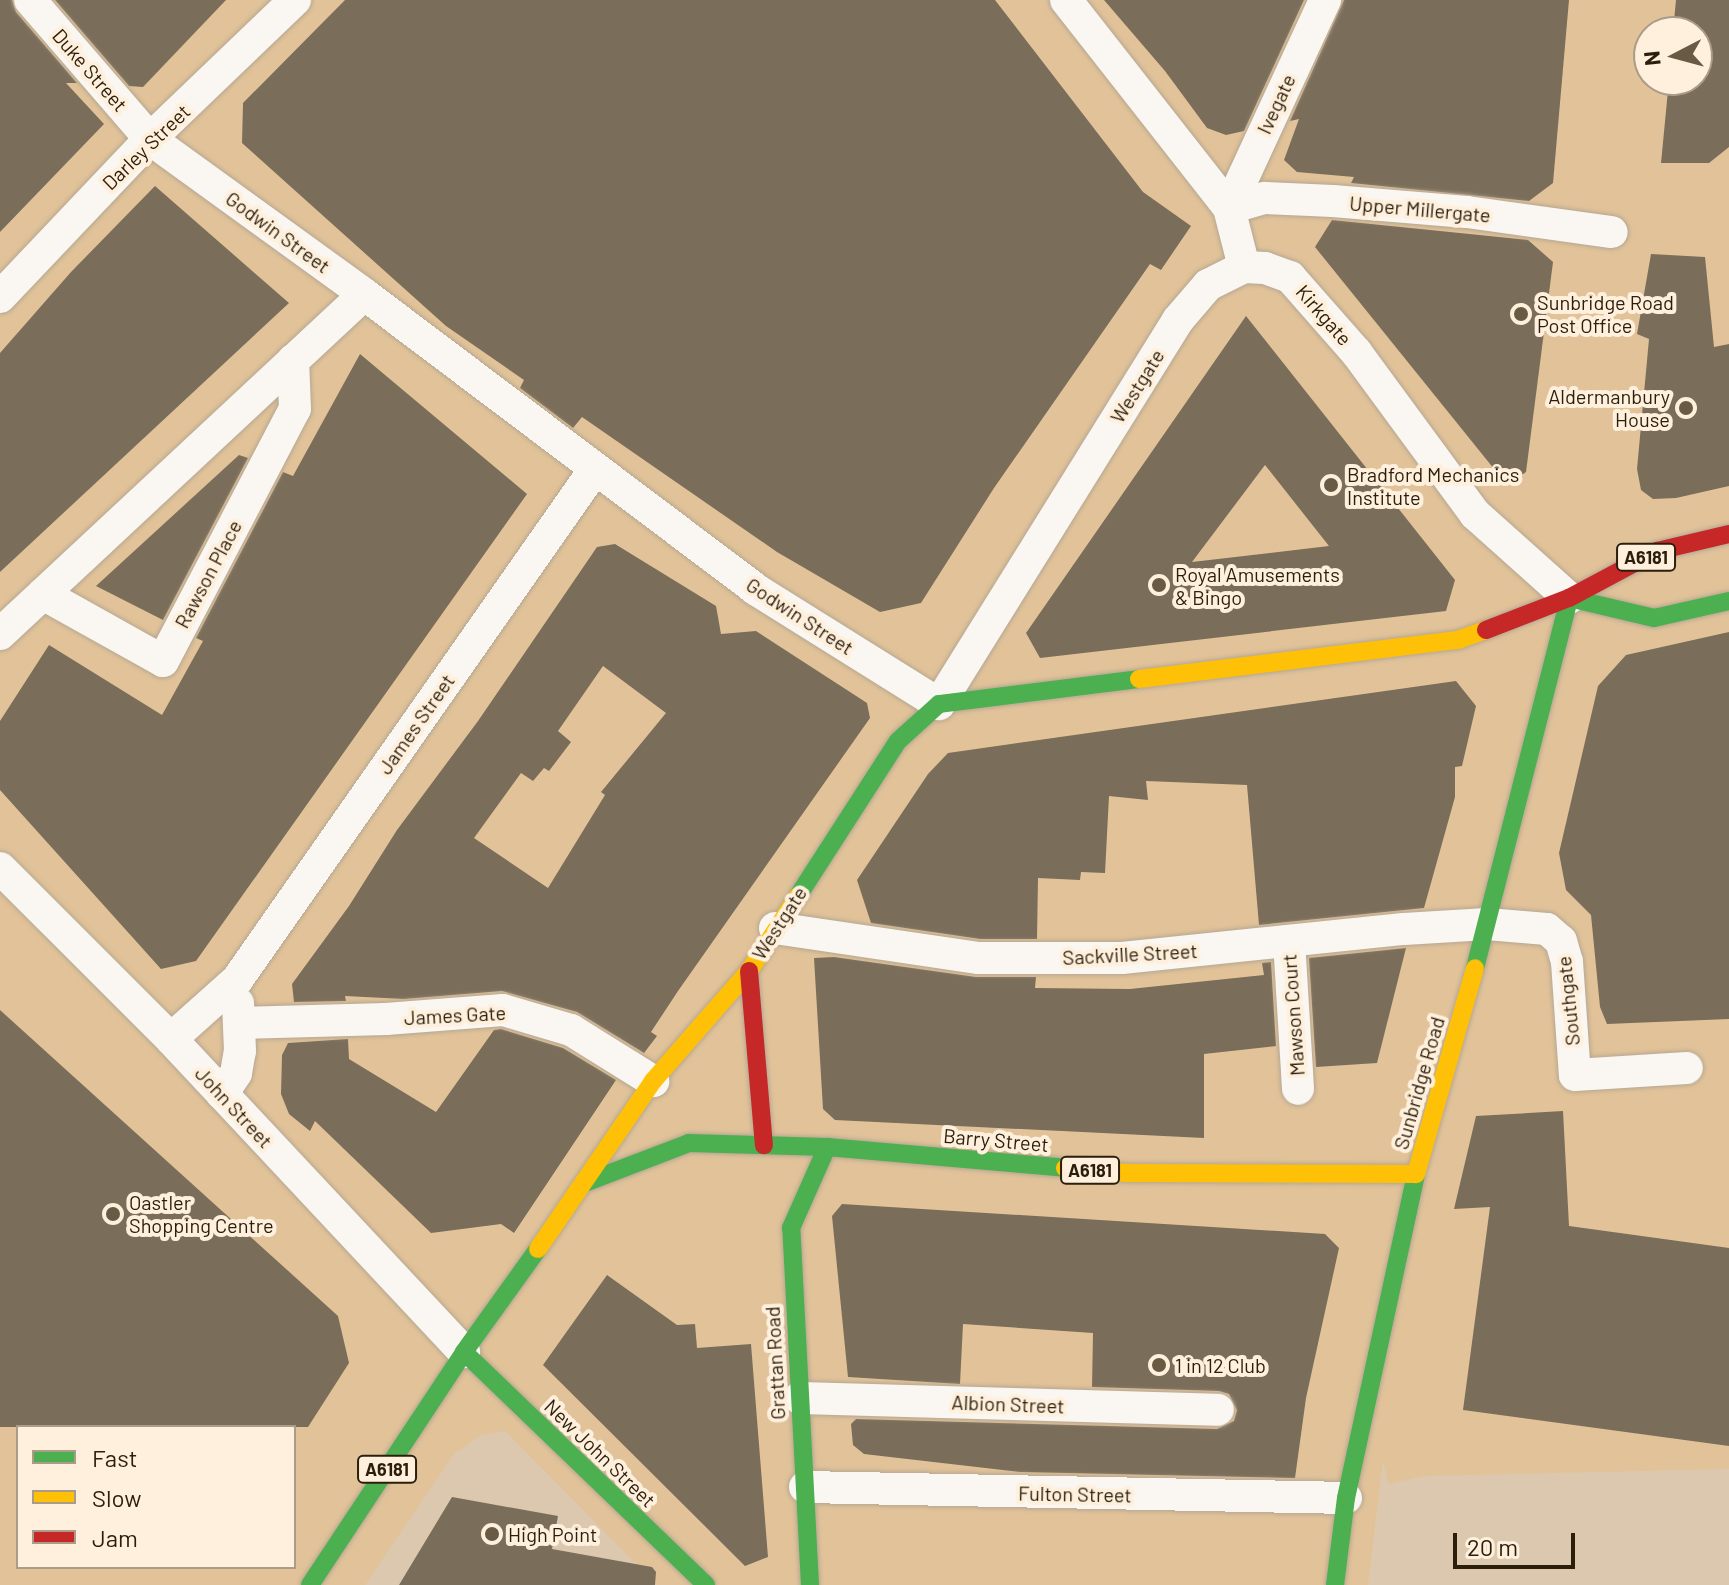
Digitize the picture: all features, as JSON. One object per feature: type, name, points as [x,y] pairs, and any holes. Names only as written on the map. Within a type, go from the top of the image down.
[{"type":"main road","name":"A6181","points":[[939,704],[1458,640],[1569,598],[1657,551],[1729,534]]},
{"type":"main road","points":[[1569,598],[1654,618],[1729,601]]},
{"type":"main road","name":"Sunbridge Road","points":[[1335,1585],[1346,1498],[1416,1174],[1487,924],[1569,598]]},
{"type":"main road","name":"Westgate","points":[[310,1585],[464,1352],[587,1182],[653,1081],[749,971],[898,741],[939,704]]},
{"type":"main road","points":[[749,971],[764,1145]]},
{"type":"main road","name":"A6181","points":[[587,1182],[689,1143],[764,1145]]},
{"type":"main road","name":"Barry Street","points":[[764,1145],[827,1147],[1127,1173],[1416,1174]]},
{"type":"main road","name":"Grattan Road","points":[[810,1585],[791,1228],[827,1147]]},
{"type":"main road","name":"New John Street","points":[[464,1352],[706,1585]]},
{"type":"street","name":"Duke Street","points":[[30,0],[150,139]]},
{"type":"street","name":"Darley Street","points":[[0,297],[150,139],[295,0]]},
{"type":"street","points":[[1066,0],[1229,208],[1244,267]]},
{"type":"street","name":"Ivegate","points":[[1229,208],[1325,0]]},
{"type":"street","name":"Godwin Street","points":[[150,139],[364,294],[755,589],[939,704]]},
{"type":"street","name":"Upper Millergate","points":[[1229,208],[1265,198],[1333,201],[1467,212],[1612,232]]},
{"type":"street","name":"Kirkgate","points":[[1244,267],[1265,268],[1290,277],[1356,352],[1475,514],[1569,598]]},
{"type":"street","name":"Westgate","points":[[939,704],[1178,320],[1208,285],[1244,267]]},
{"type":"street","points":[[0,634],[364,294]]},
{"type":"street","name":"Rawson Place","points":[[43,594],[163,661],[295,409],[293,360]]},
{"type":"street","name":"James Street","points":[[171,1039],[237,980],[595,469]]},
{"type":"street","name":"John Street","points":[[0,868],[171,1039],[464,1352]]},
{"type":"street","name":"Sackville Street","points":[[775,928],[979,958],[1122,958],[1487,924]]},
{"type":"street","name":"Southgate","points":[[1487,924],[1547,929],[1561,941],[1567,962],[1575,1075],[1687,1068]]},
{"type":"street","name":"Mawson Court","points":[[1289,941],[1298,1089]]},
{"type":"street","points":[[222,1094],[236,1073],[240,1051],[237,980]]},
{"type":"street","name":"James Gate","points":[[239,1023],[386,1019],[503,1010],[571,1030],[653,1081]]},
{"type":"street","name":"Albion Street","points":[[799,1398],[1218,1410]]},
{"type":"street","name":"Fulton Street","points":[[805,1487],[1346,1498]]},
{"type":"shaded area","points":[[0,0],[1729,0],[1729,1469],[1424,1476],[1388,1484],[1383,1460],[1368,1585],[657,1585],[505,1431],[481,1435],[454,1454],[365,1585],[0,1585]]},
{"type":"building","points":[[0,0],[12,0],[16,12],[77,83],[66,83],[104,124],[0,232]]},
{"type":"building","points":[[55,0],[226,0],[143,87],[129,86]]},
{"type":"building","points":[[345,0],[995,0],[1143,192],[1191,226],[1161,270],[1150,264],[994,488],[921,603],[880,612],[777,552],[582,417],[573,428],[520,388],[524,380],[446,326],[242,143],[243,103]]},
{"type":"building","points":[[1104,0],[1304,0],[1244,131],[1226,135],[1207,128],[1165,71]]},
{"type":"building","points":[[1344,0],[1569,0],[1553,183],[1529,201],[1351,183],[1354,177],[1297,172],[1284,160],[1299,119],[1290,121]]},
{"type":"building","points":[[1676,0],[1729,0],[1729,147],[1709,163],[1661,163],[1667,96],[1713,96],[1713,16],[1674,16]]},
{"type":"building","points":[[155,186],[289,303],[0,572],[0,353],[71,272]]},
{"type":"building","points":[[1332,220],[1528,240],[1553,262],[1526,472],[1507,485],[1315,247]]},
{"type":"building","name":"Aldermanbury House","points":[[1651,254],[1705,257],[1714,347],[1729,344],[1729,486],[1676,498],[1653,499],[1641,490],[1637,469],[1649,339],[1637,334]]},
{"type":"building","points":[[1246,316],[1455,580],[1446,611],[1040,658],[1026,633]],"holes":[[[1265,465],[1329,546],[1192,562]]]},
{"type":"building","points":[[360,354],[527,494],[196,961],[161,969],[0,790],[0,721],[49,645],[162,715],[203,641],[196,638],[283,472],[293,476]]},
{"type":"building","points":[[239,455],[248,458],[163,620],[96,586]]},
{"type":"building","points":[[615,544],[716,606],[721,634],[756,631],[867,703],[870,718],[678,991],[651,1032],[657,1036],[644,1053],[577,1012],[502,991],[404,999],[345,996],[346,1001],[294,1002],[292,984],[597,547]],"holes":[[[603,666],[666,713],[601,792],[605,795],[548,888],[474,838],[521,773],[533,781],[544,768],[549,771],[571,742],[558,731]]]},
{"type":"building","points":[[1729,632],[1729,1019],[1607,1024],[1600,1007],[1591,915],[1566,890],[1559,853],[1598,686],[1626,655]]},
{"type":"building","points":[[1456,681],[1476,706],[1462,766],[1455,767],[1455,797],[1424,908],[1259,925],[1247,785],[1146,781],[1148,800],[1109,796],[1105,873],[1081,872],[1080,880],[1038,878],[1037,939],[980,939],[871,923],[857,880],[928,774],[948,753]]},
{"type":"building","points":[[1406,948],[1377,1063],[1316,1067],[1309,958]]},
{"type":"building","points":[[834,957],[976,977],[1036,977],[1035,988],[1130,989],[1264,975],[1262,963],[1271,962],[1276,1046],[1204,1054],[1204,1138],[835,1120],[823,1109],[814,958]]},
{"type":"building","name":"Oastler Shopping Centre","points":[[0,1010],[338,1316],[349,1363],[308,1427],[0,1427]]},
{"type":"building","points":[[501,1029],[563,1048],[616,1080],[514,1233],[501,1224],[431,1233],[315,1121],[310,1131],[289,1114],[281,1094],[282,1055],[288,1043],[348,1039],[349,1059],[436,1112],[494,1030]]},
{"type":"building","points":[[1563,1111],[1569,1226],[1729,1248],[1729,1446],[1463,1410],[1490,1207],[1454,1209],[1476,1116]]},
{"type":"building","points":[[842,1204],[1325,1234],[1339,1248],[1306,1398],[1295,1478],[1020,1472],[864,1454],[853,1445],[851,1424],[856,1419],[1217,1429],[1234,1421],[1237,1410],[1229,1394],[1219,1391],[1092,1387],[1093,1333],[963,1324],[960,1384],[848,1377],[832,1216]]},
{"type":"building","points":[[607,1275],[677,1325],[695,1324],[697,1348],[751,1344],[768,1557],[745,1566],[543,1365]]},
{"type":"building","name":"High Point","points":[[452,1497],[558,1516],[552,1549],[652,1567],[656,1572],[655,1585],[399,1585]]},
{"type":"traffic: fast","points":[[1569,598],[1654,618],[1729,601]]},
{"type":"traffic: fast","points":[[1475,968],[1569,598]]},
{"type":"traffic: fast","points":[[798,896],[898,741],[939,704],[1139,679]]},
{"type":"traffic: fast","points":[[587,1182],[689,1143],[827,1147],[1065,1168]]},
{"type":"traffic: fast","points":[[810,1585],[791,1228],[827,1147]]},
{"type":"traffic: fast","points":[[1335,1585],[1346,1498],[1416,1174]]},
{"type":"traffic: fast","points":[[310,1585],[464,1352],[538,1249]]},
{"type":"traffic: fast","points":[[464,1352],[706,1585]]},
{"type":"traffic: slow","points":[[1139,679],[1458,640],[1486,630]]},
{"type":"traffic: slow","points":[[538,1249],[653,1081],[749,971],[798,896]]},
{"type":"traffic: slow","points":[[1065,1168],[1127,1173],[1416,1174],[1475,968]]},
{"type":"traffic: jam","points":[[1486,630],[1569,598],[1657,551],[1729,534]]},
{"type":"traffic: jam","points":[[749,971],[764,1145]]},
{"type":"place","name":"Sunbridge Road Post Office","points":[[1521,314]]},
{"type":"place","name":"Aldermanbury House","points":[[1686,408]]},
{"type":"place","name":"Bradford Mechanics Institute","points":[[1331,485]]},
{"type":"place","name":"Royal Amusements & Bingo","points":[[1159,585]]},
{"type":"place","name":"Oastler Shopping Centre","points":[[113,1214]]},
{"type":"place","name":"1 in 12 Club","points":[[1159,1365]]},
{"type":"place","name":"High Point","points":[[492,1534]]}]
